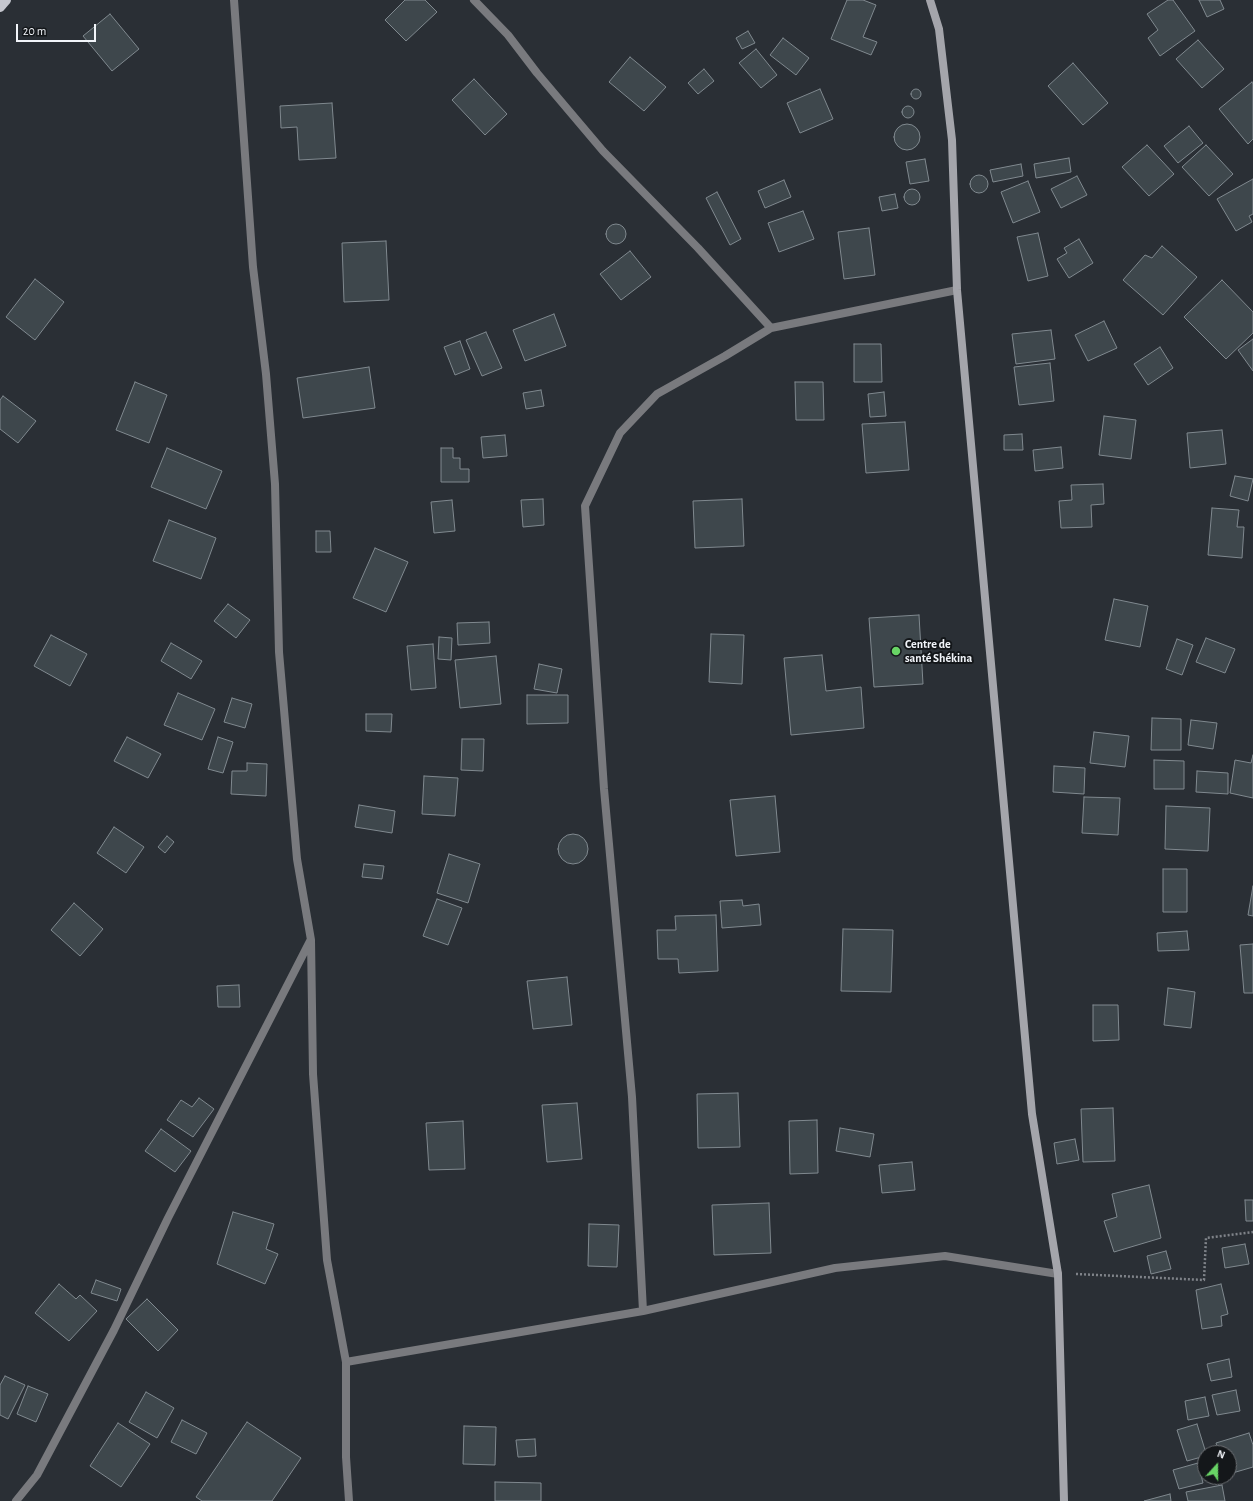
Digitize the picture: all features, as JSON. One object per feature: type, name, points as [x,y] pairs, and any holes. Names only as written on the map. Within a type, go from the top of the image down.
[{"type":"main road","points":[[0,7],[6,0]]},
{"type":"street","points":[[234,0],[253,267],[266,374],[275,484],[279,652],[297,860],[311,940],[314,1074],[327,1260],[346,1362],[346,1457],[349,1501]]},
{"type":"street","points":[[474,0],[508,35],[537,73],[603,150],[698,248],[771,328]]},
{"type":"street","points":[[930,0],[939,29],[952,140],[957,290],[1032,1114],[1058,1274],[1064,1501]]},
{"type":"street","points":[[643,1311],[632,1097],[604,789],[585,506],[620,433],[657,394],[771,328],[957,290]]},
{"type":"street","points":[[16,1501],[37,1475],[114,1330],[168,1218],[311,940]]},
{"type":"street","points":[[346,1362],[643,1311],[835,1268],[945,1256],[1058,1274]]},
{"type":"path","points":[[1058,1274],[1204,1280],[1206,1238],[1253,1232]]},
{"type":"building","points":[[405,0],[425,0],[437,12],[406,41],[385,20]]},
{"type":"building","points":[[847,0],[863,0],[876,5],[863,37],[877,42],[871,55],[831,39]]},
{"type":"building","points":[[1168,0],[1173,0],[1195,31],[1160,56],[1148,38],[1158,30],[1147,14]]},
{"type":"building","points":[[1199,0],[1220,0],[1224,9],[1207,17]]},
{"type":"building","points":[[110,14],[139,49],[112,71],[83,36]]},
{"type":"building","points":[[748,31],[755,43],[742,49],[736,38]]},
{"type":"building","points":[[783,38],[809,58],[796,75],[770,55]]},
{"type":"building","points":[[1198,40],[1224,69],[1202,88],[1176,59]]},
{"type":"building","points":[[756,49],[777,75],[761,88],[739,63]]},
{"type":"building","points":[[630,57],[666,87],[644,111],[609,82]]},
{"type":"building","points":[[1073,63],[1108,103],[1083,125],[1048,86]]},
{"type":"building","points":[[704,69],[714,81],[698,94],[688,83]]},
{"type":"building","points":[[474,79],[507,114],[485,135],[452,100]]},
{"type":"building","points":[[1252,82],[1253,139],[1248,144],[1219,109]]},
{"type":"building","points":[[820,89],[833,119],[800,133],[787,103]]},
{"type":"building","points":[[914,89],[918,89],[920,90],[920,98],[914,99],[911,96],[911,92]]},
{"type":"building","points":[[332,103],[336,158],[299,160],[297,127],[281,128],[280,106]]},
{"type":"building","points":[[906,106],[910,106],[914,112],[910,118],[906,118],[902,114],[902,110]]},
{"type":"building","points":[[907,124],[916,128],[920,137],[916,146],[907,150],[898,146],[894,137],[898,128]]},
{"type":"building","points":[[1189,126],[1203,143],[1178,163],[1164,146]]},
{"type":"building","points":[[1147,145],[1174,174],[1149,196],[1122,167]]},
{"type":"building","points":[[1206,145],[1233,174],[1209,196],[1182,167]]},
{"type":"building","points":[[1069,158],[1071,172],[1036,178],[1034,164]]},
{"type":"building","points":[[925,159],[929,181],[910,184],[906,162]]},
{"type":"building","points":[[1021,164],[1023,176],[993,182],[990,170]]},
{"type":"building","points":[[979,175],[985,178],[988,184],[985,190],[979,193],[973,190],[970,184],[973,178]]},
{"type":"building","points":[[1077,176],[1087,195],[1061,208],[1051,189]]},
{"type":"building","points":[[1253,179],[1253,214],[1249,216],[1252,222],[1236,231],[1217,199]]},
{"type":"building","points":[[784,180],[791,197],[765,208],[758,191]]},
{"type":"building","points":[[1028,181],[1040,212],[1013,223],[1001,192]]},
{"type":"building","points":[[909,189],[915,189],[920,194],[918,203],[915,205],[909,205],[904,200],[904,194]]},
{"type":"building","points":[[717,192],[741,239],[730,245],[706,198]]},
{"type":"building","points":[[895,194],[898,208],[882,211],[879,197]]},
{"type":"building","points":[[803,211],[814,239],[779,252],[768,223]]},
{"type":"building","points":[[612,224],[620,224],[626,230],[626,238],[620,244],[612,244],[606,238],[606,230]]},
{"type":"building","points":[[869,228],[875,275],[844,279],[838,232]]},
{"type":"building","points":[[1038,233],[1048,276],[1028,281],[1017,237]]},
{"type":"building","points":[[1079,239],[1093,263],[1069,278],[1057,259],[1067,253],[1064,248]]},
{"type":"building","points":[[386,241],[389,300],[344,302],[342,243]]},
{"type":"building","points":[[1162,246],[1197,277],[1163,315],[1123,280],[1145,255],[1152,258]]},
{"type":"building","points":[[630,251],[651,277],[621,300],[600,274]]},
{"type":"building","points":[[35,279],[64,302],[35,340],[6,317]]},
{"type":"building","points":[[1222,280],[1253,312],[1253,333],[1226,359],[1184,317]]},
{"type":"building","points":[[554,314],[566,346],[525,361],[513,330]]},
{"type":"building","points":[[1104,321],[1117,348],[1088,361],[1075,335]]},
{"type":"building","points":[[1051,330],[1055,359],[1016,364],[1012,334]]},
{"type":"building","points":[[486,332],[502,368],[482,376],[466,340]]},
{"type":"building","points":[[1253,339],[1253,371],[1238,350]]},
{"type":"building","points":[[460,341],[470,369],[455,375],[444,347]]},
{"type":"building","points":[[854,344],[881,344],[882,382],[854,382]]},
{"type":"building","points":[[1160,347],[1173,368],[1148,385],[1134,364]]},
{"type":"building","points":[[1050,363],[1054,401],[1019,405],[1014,367]]},
{"type":"building","points":[[369,367],[375,408],[303,418],[297,378]]},
{"type":"building","points":[[135,382],[167,395],[149,443],[116,430]]},
{"type":"building","points":[[795,382],[823,382],[824,420],[796,420]]},
{"type":"building","points":[[541,390],[544,406],[526,409],[523,393]]},
{"type":"building","points":[[884,392],[886,416],[870,417],[868,394]]},
{"type":"building","points":[[3,396],[36,421],[18,443],[0,429],[0,400]]},
{"type":"building","points":[[1104,416],[1136,420],[1131,459],[1099,455]]},
{"type":"building","points":[[905,422],[909,470],[866,473],[862,424]]},
{"type":"building","points":[[1222,430],[1226,464],[1190,468],[1187,433]]},
{"type":"building","points":[[1022,434],[1023,450],[1004,450],[1004,435]]},
{"type":"building","points":[[505,435],[507,456],[483,458],[481,437]]},
{"type":"building","points":[[1061,447],[1063,468],[1035,471],[1033,450]]},
{"type":"building","points":[[167,448],[222,471],[206,509],[151,487]]},
{"type":"building","points":[[441,448],[453,448],[453,458],[460,458],[460,469],[469,469],[469,482],[441,482]]},
{"type":"building","points":[[1235,476],[1253,479],[1248,501],[1230,496]]},
{"type":"building","points":[[1103,484],[1104,504],[1091,505],[1092,527],[1061,528],[1059,501],[1072,500],[1071,485]]},
{"type":"building","points":[[543,499],[544,525],[523,527],[521,500]]},
{"type":"building","points":[[742,499],[744,546],[695,548],[693,501]]},
{"type":"building","points":[[452,500],[455,531],[434,533],[431,502]]},
{"type":"building","points":[[1212,508],[1239,510],[1237,527],[1244,527],[1242,558],[1208,555]]},
{"type":"building","points":[[169,520],[216,538],[201,579],[153,561]]},
{"type":"building","points":[[316,531],[330,531],[331,552],[316,552]]},
{"type":"building","points":[[375,548],[408,562],[386,612],[353,598]]},
{"type":"building","points":[[1114,599],[1148,606],[1140,647],[1105,640]]},
{"type":"building","points":[[228,604],[250,620],[236,638],[214,621]]},
{"type":"building","name":"Centre de santé Shékina","points":[[919,615],[923,684],[874,687],[869,618]]},
{"type":"building","points":[[489,622],[490,643],[458,645],[457,623]]},
{"type":"building","points":[[711,634],[744,635],[742,684],[709,682]]},
{"type":"building","points":[[51,635],[87,654],[70,686],[34,666]]},
{"type":"building","points":[[439,637],[452,638],[451,660],[438,659]]},
{"type":"building","points":[[1206,638],[1235,649],[1225,673],[1196,662]]},
{"type":"building","points":[[1177,639],[1193,645],[1182,675],[1166,669]]},
{"type":"building","points":[[171,643],[202,661],[191,679],[161,661]]},
{"type":"building","points":[[433,644],[436,688],[411,690],[407,646]]},
{"type":"building","points":[[822,655],[826,691],[861,687],[864,728],[791,735],[784,658]]},
{"type":"building","points":[[496,656],[501,704],[460,708],[455,660]]},
{"type":"building","points":[[539,664],[562,669],[557,693],[534,689]]},
{"type":"building","points":[[178,693],[215,709],[202,740],[164,725]]},
{"type":"building","points":[[527,695],[568,695],[568,723],[527,724]]},
{"type":"building","points":[[232,698],[252,704],[245,728],[224,722]]},
{"type":"building","points":[[366,714],[392,714],[391,732],[366,731]]},
{"type":"building","points":[[1152,718],[1181,719],[1181,750],[1151,750]]},
{"type":"building","points":[[1191,720],[1217,723],[1213,749],[1188,745]]},
{"type":"building","points":[[1094,732],[1129,736],[1125,767],[1090,763]]},
{"type":"building","points":[[127,737],[161,754],[148,778],[114,761]]},
{"type":"building","points":[[218,737],[233,742],[223,773],[208,769]]},
{"type":"building","points":[[462,739],[484,739],[483,771],[461,770]]},
{"type":"building","points":[[1253,755],[1253,798],[1230,793],[1235,760],[1251,763]]},
{"type":"building","points":[[1154,760],[1184,761],[1184,789],[1154,789]]},
{"type":"building","points":[[247,763],[267,764],[266,796],[231,794],[232,771],[247,771]]},
{"type":"building","points":[[1054,766],[1085,768],[1084,794],[1053,792]]},
{"type":"building","points":[[1197,771],[1228,773],[1228,794],[1196,792]]},
{"type":"building","points":[[424,776],[458,778],[455,816],[422,814]]},
{"type":"building","points":[[775,796],[780,852],[736,856],[730,800]]},
{"type":"building","points":[[1084,797],[1120,798],[1118,835],[1082,833]]},
{"type":"building","points":[[359,805],[395,811],[392,833],[355,827]]},
{"type":"building","points":[[1166,806],[1210,808],[1208,851],[1165,849]]},
{"type":"building","points":[[114,827],[144,847],[126,873],[97,853]]},
{"type":"building","points":[[573,834],[584,838],[588,849],[584,860],[573,864],[562,860],[558,849],[562,838]]},
{"type":"building","points":[[167,836],[174,842],[165,853],[158,847]]},
{"type":"building","points":[[449,854],[480,864],[468,903],[437,893]]},
{"type":"building","points":[[364,864],[384,866],[382,879],[362,877]]},
{"type":"building","points":[[1163,869],[1187,869],[1187,912],[1163,912]]},
{"type":"building","points":[[1253,886],[1253,916],[1248,915]]},
{"type":"building","points":[[437,899],[462,908],[448,945],[423,936]]},
{"type":"building","points":[[742,900],[743,906],[759,904],[761,925],[722,928],[720,901]]},
{"type":"building","points":[[74,903],[103,929],[80,956],[51,930]]},
{"type":"building","points":[[716,915],[718,971],[679,973],[678,959],[658,959],[657,930],[676,930],[675,916]]},
{"type":"building","points":[[843,929],[893,930],[891,992],[841,991]]},
{"type":"building","points":[[1187,931],[1189,950],[1158,951],[1157,933]]},
{"type":"building","points":[[1253,944],[1253,993],[1244,993],[1240,945]]},
{"type":"building","points":[[567,977],[572,1025],[533,1029],[527,981]]},
{"type":"building","points":[[239,985],[240,1007],[218,1007],[217,986]]},
{"type":"building","points":[[1168,988],[1195,992],[1191,1028],[1164,1025]]},
{"type":"building","points":[[1093,1005],[1118,1005],[1119,1040],[1093,1041]]},
{"type":"building","points":[[738,1093],[740,1147],[698,1148],[697,1094]]},
{"type":"building","points":[[199,1098],[214,1109],[193,1137],[167,1120],[181,1100],[192,1107]]},
{"type":"building","points":[[577,1103],[582,1159],[547,1162],[542,1105]]},
{"type":"building","points":[[1113,1108],[1115,1161],[1083,1162],[1081,1109]]},
{"type":"building","points":[[817,1120],[818,1173],[790,1174],[789,1121]]},
{"type":"building","points":[[463,1121],[465,1169],[429,1170],[426,1123]]},
{"type":"building","points":[[840,1128],[874,1134],[870,1157],[836,1151]]},
{"type":"building","points":[[161,1129],[191,1151],[175,1172],[145,1151]]},
{"type":"building","points":[[1075,1139],[1079,1160],[1057,1164],[1054,1143]]},
{"type":"building","points":[[912,1162],[915,1190],[882,1193],[879,1165]]},
{"type":"building","points":[[1149,1185],[1161,1238],[1114,1252],[1104,1221],[1117,1217],[1112,1194]]},
{"type":"building","points":[[1245,1200],[1253,1200],[1253,1221],[1246,1221]]},
{"type":"building","points":[[769,1203],[771,1253],[714,1255],[712,1205]]},
{"type":"building","points":[[233,1212],[274,1224],[266,1249],[278,1254],[265,1284],[217,1264]]},
{"type":"building","points":[[589,1224],[619,1225],[617,1267],[588,1266]]},
{"type":"building","points":[[1245,1244],[1249,1264],[1225,1268],[1222,1248]]},
{"type":"building","points":[[1166,1251],[1171,1269],[1151,1274],[1147,1256]]},
{"type":"building","points":[[96,1280],[121,1289],[117,1301],[91,1293]]},
{"type":"building","points":[[59,1284],[76,1299],[80,1295],[97,1311],[69,1341],[35,1313]]},
{"type":"building","points":[[1221,1284],[1228,1314],[1221,1316],[1222,1326],[1202,1329],[1196,1290]]},
{"type":"building","points":[[147,1299],[178,1330],[158,1351],[126,1319]]},
{"type":"building","points":[[1229,1359],[1232,1377],[1211,1381],[1207,1364]]},
{"type":"building","points":[[5,1376],[25,1385],[8,1419],[0,1415],[0,1385]]},
{"type":"building","points":[[28,1386],[48,1394],[36,1422],[17,1414]]},
{"type":"building","points":[[1236,1390],[1240,1411],[1217,1415],[1212,1395]]},
{"type":"building","points":[[146,1392],[174,1408],[157,1438],[129,1422]]},
{"type":"building","points":[[1205,1397],[1209,1416],[1188,1420],[1185,1401]]},
{"type":"building","points":[[182,1420],[207,1433],[196,1454],[171,1442]]},
{"type":"building","points":[[247,1422],[301,1458],[272,1501],[202,1501],[196,1497]]},
{"type":"building","points":[[118,1423],[150,1444],[121,1487],[90,1466]]},
{"type":"building","points":[[1197,1424],[1204,1445],[1197,1445],[1197,1458],[1187,1461],[1177,1430]]},
{"type":"building","points":[[464,1426],[496,1427],[495,1465],[463,1464]]},
{"type":"building","points":[[1249,1433],[1253,1445],[1253,1467],[1237,1472],[1237,1445],[1217,1445],[1216,1443]]},
{"type":"building","points":[[535,1439],[536,1456],[518,1457],[516,1440]]},
{"type":"building","points":[[1197,1463],[1197,1484],[1179,1489],[1173,1470]]},
{"type":"building","points":[[495,1482],[541,1483],[541,1501],[495,1501]]},
{"type":"building","points":[[1222,1485],[1225,1501],[1188,1501],[1186,1492]]},
{"type":"building","points":[[1170,1494],[1171,1501],[1144,1501]]},
{"type":"place","name":"Centre de santé Shékina","points":[[896,651]]}]
